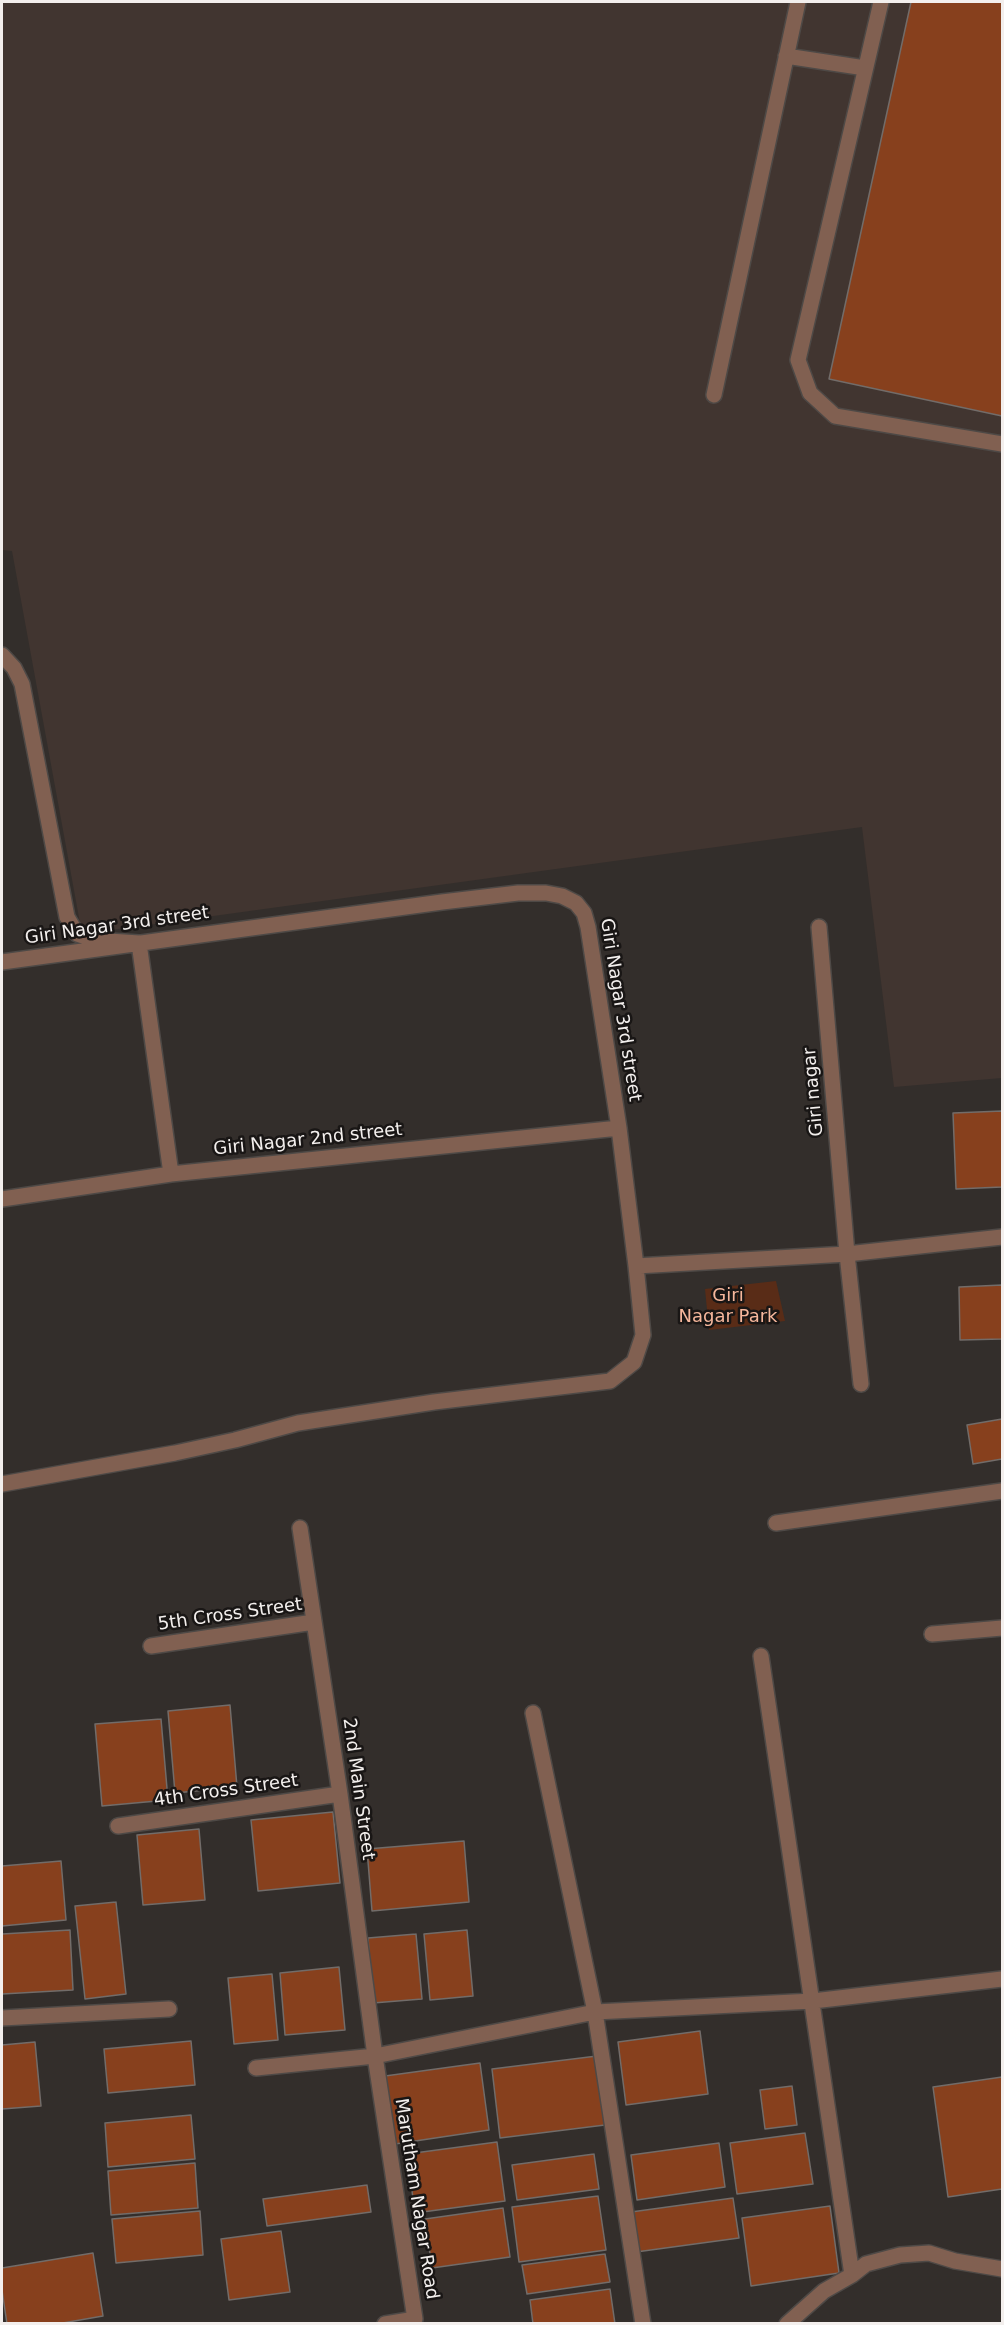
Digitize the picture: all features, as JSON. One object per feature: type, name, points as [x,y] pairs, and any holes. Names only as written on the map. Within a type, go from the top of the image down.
[{"type":"street","points":[[714,395],[798,2]]},
{"type":"street","points":[[881,2],[798,360],[810,393],[835,416],[1002,444]]},
{"type":"street","points":[[786,56],[865,68]]},
{"type":"street","points":[[2,655],[14,668],[22,684],[67,917],[77,934],[94,940],[139,943],[171,1174]]},
{"type":"street","name":"Giri Nagar 3rd street","points":[[2,962],[496,896],[546,893],[562,896],[576,903],[584,913],[588,927],[619,1128],[643,1335],[634,1362],[609,1381],[434,1402],[298,1423],[235,1440],[164,1455],[2,1484]]},
{"type":"street","name":"Giri nagar","points":[[819,927],[847,1254],[861,1384]]},
{"type":"street","name":"Giri Nagar 2nd street","points":[[2,1199],[171,1174],[619,1128]]},
{"type":"street","points":[[636,1266],[847,1254],[1002,1237]]},
{"type":"street","points":[[776,1523],[1002,1491]]},
{"type":"street","name":"2nd Main Street","points":[[300,1528],[340,1794],[375,2056]]},
{"type":"street","name":"5th Cross Street","points":[[151,1646],[314,1622]]},
{"type":"street","points":[[932,1634],[1002,1628]]},
{"type":"street","points":[[761,1656],[852,2275]]},
{"type":"street","points":[[533,1713],[595,2012],[643,2324]]},
{"type":"street","name":"4th Cross Street","points":[[118,1826],[340,1794]]},
{"type":"street","points":[[256,2068],[375,2056],[595,2012],[813,2001],[1002,1979]]},
{"type":"street","points":[[2,2018],[169,2009]]},
{"type":"street","name":"Marutham Nagar Road","points":[[375,2056],[415,2319],[385,2324]]},
{"type":"street","points":[[788,2324],[824,2291],[866,2264],[900,2255],[928,2253],[955,2261],[1002,2268]]},
{"type":"shaded area","points":[[2,2],[1002,2],[1002,1078],[894,1087],[862,827],[82,934],[12,551],[2,550]]},
{"type":"green space","name":"Giri Nagar Park","points":[[776,1281],[785,1321],[709,1330],[705,1289]]},
{"type":"building","points":[[911,2],[1002,2],[1002,416],[829,379]]},
{"type":"building","points":[[1002,1111],[1002,1187],[956,1189],[953,1113]]},
{"type":"building","points":[[1002,1285],[1002,1339],[960,1340],[959,1287]]},
{"type":"building","points":[[1002,1419],[1002,1459],[973,1464],[967,1425]]},
{"type":"building","points":[[230,1705],[237,1787],[175,1793],[168,1711]]},
{"type":"building","points":[[161,1719],[168,1800],[102,1806],[95,1724]]},
{"type":"building","points":[[333,1812],[340,1883],[258,1891],[251,1820]]},
{"type":"building","points":[[199,1829],[205,1900],[143,1905],[137,1835]]},
{"type":"building","points":[[464,1841],[469,1902],[372,1911],[367,1849]]},
{"type":"building","points":[[61,1861],[66,1920],[2,1926],[2,1866]]},
{"type":"building","points":[[116,1902],[126,1994],[85,1999],[75,1906]]},
{"type":"building","points":[[70,1930],[73,1990],[2,1994],[2,1934]]},
{"type":"building","points":[[467,1930],[473,1996],[430,2000],[424,1934]]},
{"type":"building","points":[[416,1934],[422,1999],[373,2003],[368,1938]]},
{"type":"building","points":[[339,1967],[345,2030],[285,2035],[280,1973]]},
{"type":"building","points":[[272,1974],[278,2040],[234,2044],[228,1978]]},
{"type":"building","points":[[700,2031],[708,2094],[626,2105],[618,2042]]},
{"type":"building","points":[[191,2041],[195,2085],[108,2093],[104,2049]]},
{"type":"building","points":[[35,2042],[41,2106],[2,2109],[2,2045]]},
{"type":"building","points":[[597,2056],[605,2125],[500,2138],[492,2069]]},
{"type":"building","points":[[480,2063],[489,2130],[395,2144],[385,2076]]},
{"type":"building","points":[[1002,2077],[1002,2189],[948,2197],[933,2087]]},
{"type":"building","points":[[792,2086],[797,2125],[765,2129],[760,2090]]},
{"type":"building","points":[[191,2115],[195,2159],[108,2167],[105,2123]]},
{"type":"building","points":[[805,2133],[813,2184],[737,2194],[730,2143]]},
{"type":"building","points":[[497,2142],[505,2201],[415,2213],[407,2154]]},
{"type":"building","points":[[719,2143],[725,2187],[637,2200],[631,2155]]},
{"type":"building","points":[[594,2154],[599,2189],[517,2200],[512,2165]]},
{"type":"building","points":[[195,2163],[198,2208],[111,2215],[108,2171]]},
{"type":"building","points":[[367,2185],[371,2212],[267,2226],[263,2199]]},
{"type":"building","points":[[598,2196],[606,2250],[519,2262],[512,2207]]},
{"type":"building","points":[[733,2198],[739,2238],[636,2252],[631,2212]]},
{"type":"building","points":[[830,2206],[839,2273],[751,2286],[742,2218]]},
{"type":"building","points":[[503,2208],[510,2257],[432,2268],[425,2219]]},
{"type":"building","points":[[200,2211],[203,2255],[116,2263],[112,2219]]},
{"type":"building","points":[[281,2231],[290,2292],[229,2300],[221,2239]]},
{"type":"building","points":[[93,2253],[103,2316],[57,2324],[7,2324],[2,2290],[2,2268]]},
{"type":"building","points":[[605,2254],[610,2282],[527,2294],[522,2265]]},
{"type":"building","points":[[610,2289],[615,2324],[533,2324],[530,2300]]}]
